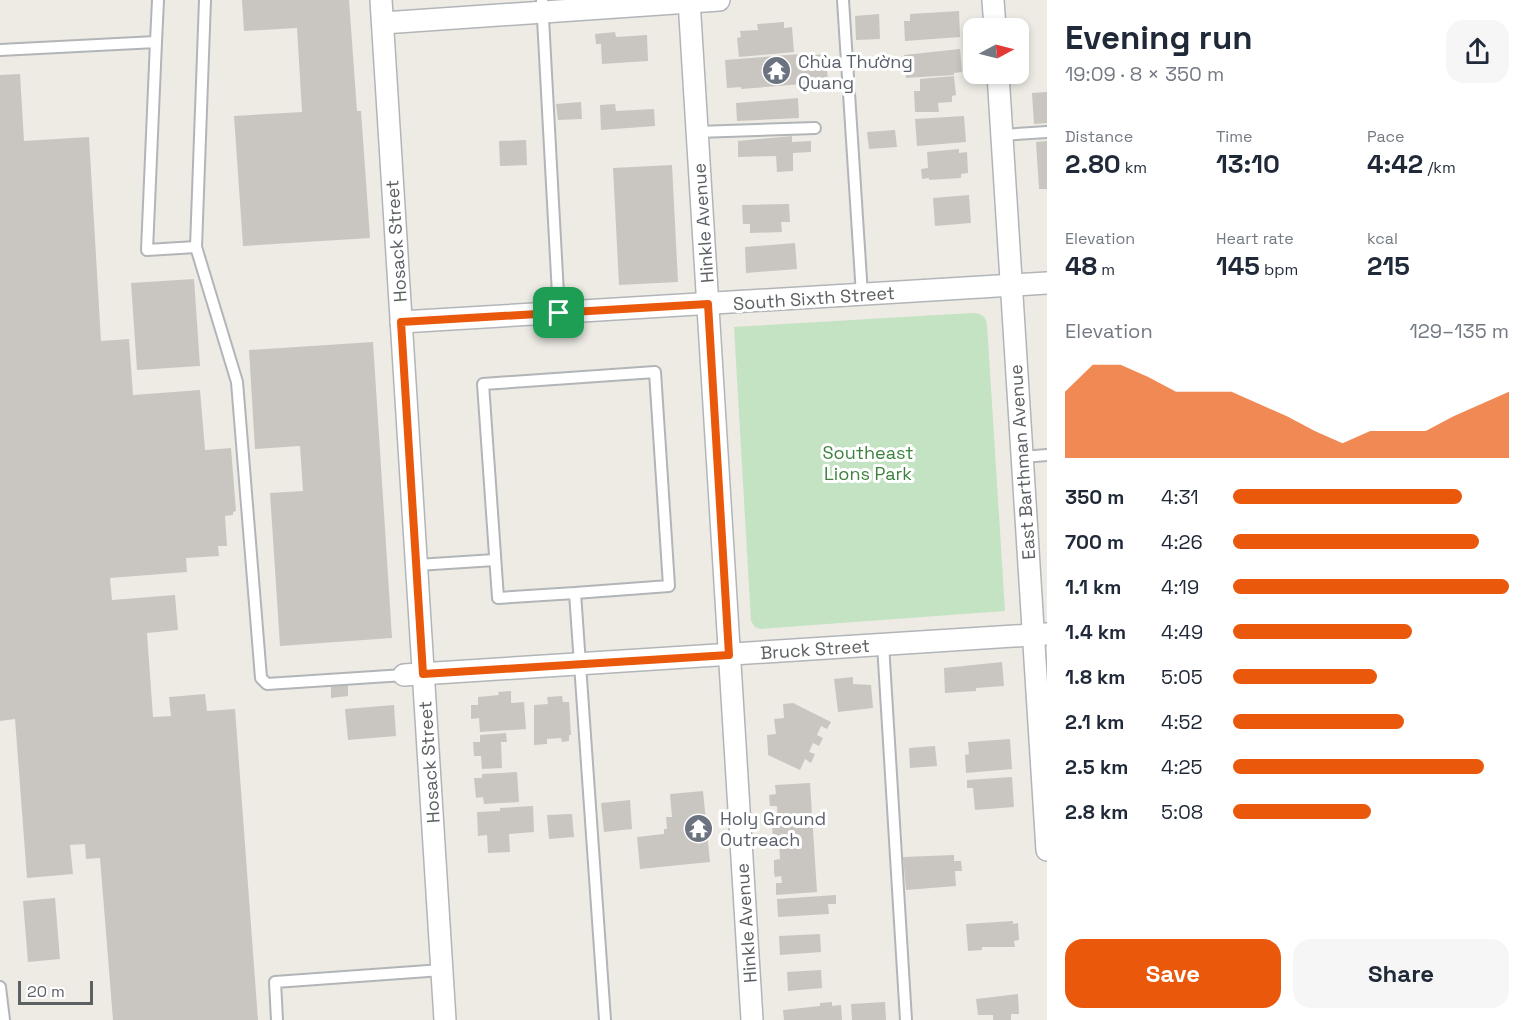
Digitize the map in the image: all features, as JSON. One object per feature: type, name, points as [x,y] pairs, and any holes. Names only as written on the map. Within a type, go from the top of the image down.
[{"type":"street","name":"Hosack Street","points":[[381,0],[417,565],[413,675],[445,1020]]},
{"type":"street","points":[[383,23],[543,6],[719,0]]},
{"type":"street","points":[[993,0],[994,18]]},
{"type":"street","name":"Hinkle Avenue","points":[[689,2],[752,1020]]},
{"type":"street","name":"East Barthman Avenue","points":[[999,84],[1023,457],[1040,634],[1047,850]]},
{"type":"street","name":"South Sixth Street","points":[[401,322],[1047,283]]},
{"type":"street","name":"Bruck Street","points":[[413,675],[1040,634]]},
{"type":"lane","points":[[158,0],[147,250],[196,247]]},
{"type":"lane","points":[[204,0],[196,247],[237,382],[261,678],[267,684],[413,675]]},
{"type":"lane","points":[[843,0],[862,295]]},
{"type":"lane","points":[[543,6],[559,313]]},
{"type":"lane","points":[[0,50],[156,42]]},
{"type":"lane","points":[[697,132],[815,128]]},
{"type":"lane","points":[[1002,135],[1047,132]]},
{"type":"lane","points":[[655,372],[669,586],[575,593],[498,598],[483,384],[655,372]]},
{"type":"lane","points":[[1023,457],[1047,455]]},
{"type":"lane","points":[[417,565],[495,560]]},
{"type":"lane","points":[[575,593],[604,1020]]},
{"type":"lane","points":[[883,644],[906,1020]]},
{"type":"lane","points":[[277,1020],[275,982],[442,970]]},
{"type":"lane","points":[[0,987],[4,1020]]},
{"type":"green space","name":"Southeast Lions Park","points":[[972,313],[982,315],[987,324],[1005,611],[760,629],[755,627],[751,621],[734,327]]},
{"type":"building","points":[[242,0],[349,0],[357,111],[361,111],[370,238],[243,246],[234,116],[302,112],[297,28],[244,31]]},
{"type":"building","points":[[959,11],[960,37],[905,41],[904,21],[910,21],[910,14]]},
{"type":"building","points":[[879,14],[880,39],[856,40],[855,16]]},
{"type":"building","points":[[784,22],[784,28],[792,27],[794,52],[739,57],[737,38],[741,37],[740,31],[758,30],[757,24]]},
{"type":"building","points":[[615,32],[616,37],[647,35],[648,61],[602,64],[601,44],[596,44],[595,34]]},
{"type":"building","points":[[960,49],[962,72],[954,73],[954,75],[906,78],[904,55]]},
{"type":"building","name":"Chùa Thường Quang","points":[[814,53],[814,55],[826,54],[828,82],[741,89],[741,87],[727,88],[725,60]]},
{"type":"building","points":[[20,74],[24,141],[89,137],[101,341],[129,339],[133,395],[200,390],[205,450],[231,448],[236,511],[233,515],[225,516],[227,546],[218,546],[219,556],[186,558],[187,572],[110,578],[112,600],[175,595],[178,630],[147,633],[153,717],[171,716],[169,697],[205,694],[207,711],[235,709],[258,1020],[113,1020],[100,858],[86,859],[85,844],[70,845],[73,874],[27,878],[15,719],[0,721],[0,75]]},
{"type":"building","points":[[954,76],[956,95],[952,96],[952,102],[938,103],[939,112],[915,112],[914,91],[920,91],[920,79]]},
{"type":"building","points":[[1047,92],[1047,123],[1034,124],[1032,93]]},
{"type":"building","points":[[798,98],[799,118],[737,121],[736,103]]},
{"type":"building","points":[[581,102],[582,119],[558,120],[556,104]]},
{"type":"building","points":[[615,104],[616,111],[654,109],[655,126],[601,130],[600,105]]},
{"type":"building","points":[[964,116],[966,142],[917,146],[915,119]]},
{"type":"building","points":[[895,130],[897,147],[869,149],[867,132]]},
{"type":"building","points":[[792,136],[792,142],[811,141],[811,152],[793,153],[793,171],[777,172],[776,156],[738,157],[738,141]]},
{"type":"building","points":[[526,140],[527,165],[500,166],[499,141]]},
{"type":"building","points":[[1047,141],[1047,189],[1039,189],[1036,142]]},
{"type":"building","points":[[959,149],[959,153],[967,152],[968,173],[961,174],[961,178],[922,179],[921,169],[928,168],[927,152]]},
{"type":"building","points":[[672,165],[678,282],[619,285],[613,168]]},
{"type":"building","points":[[969,195],[971,223],[935,226],[933,198]]},
{"type":"building","points":[[789,204],[790,222],[781,222],[782,232],[750,233],[750,224],[743,224],[742,205]]},
{"type":"building","points":[[795,243],[797,269],[746,273],[745,247]]},
{"type":"building","points":[[194,279],[200,366],[137,370],[131,283]]},
{"type":"building","points":[[373,342],[392,638],[280,646],[270,493],[303,491],[300,446],[255,449],[249,350]]},
{"type":"building","points":[[1002,662],[1004,686],[945,693],[944,668]]},
{"type":"building","points":[[853,677],[853,684],[871,685],[873,708],[838,712],[834,679]]},
{"type":"building","points":[[348,683],[348,696],[331,698],[331,684]]},
{"type":"building","points":[[511,691],[511,703],[524,702],[526,729],[480,732],[479,718],[471,719],[471,705],[478,705],[478,697]]},
{"type":"building","points":[[562,696],[563,702],[569,702],[571,735],[569,735],[569,741],[562,742],[561,738],[547,739],[547,744],[534,745],[534,705],[548,704],[547,697]]},
{"type":"building","points":[[793,703],[831,722],[827,729],[821,726],[817,735],[823,738],[819,746],[813,743],[809,752],[815,754],[811,763],[805,759],[800,770],[768,755],[767,735],[776,734],[774,719],[784,718],[783,704]]},
{"type":"building","points":[[394,705],[396,736],[348,740],[345,709]]},
{"type":"building","points":[[506,733],[507,742],[501,742],[502,768],[482,769],[481,756],[474,756],[473,742],[480,742],[480,735]]},
{"type":"building","points":[[1010,739],[1012,769],[966,773],[965,755],[969,754],[968,742]]},
{"type":"building","points":[[935,746],[937,766],[910,768],[909,748]]},
{"type":"building","points":[[517,772],[519,802],[484,804],[483,797],[476,798],[474,778],[482,778],[482,774]]},
{"type":"building","points":[[1012,777],[1014,807],[975,810],[973,788],[967,788],[967,780]]},
{"type":"building","points":[[810,783],[817,892],[776,895],[776,883],[782,883],[781,876],[775,877],[774,873],[774,860],[780,859],[779,841],[773,841],[772,824],[778,824],[777,806],[770,806],[769,795],[776,794],[775,785]]},
{"type":"building","points":[[703,791],[710,862],[640,869],[637,837],[664,834],[664,829],[667,829],[666,817],[672,817],[670,794]]},
{"type":"building","points":[[630,800],[632,829],[604,832],[601,803]]},
{"type":"building","points":[[533,806],[534,832],[509,834],[510,852],[488,853],[487,835],[478,836],[477,812]]},
{"type":"building","points":[[572,814],[574,837],[549,839],[547,815]]},
{"type":"building","points":[[954,855],[954,861],[961,861],[962,871],[955,871],[956,886],[906,890],[903,857]]},
{"type":"building","points":[[836,895],[836,904],[828,904],[829,914],[778,917],[777,899]]},
{"type":"building","points":[[55,898],[60,959],[28,962],[23,901]]},
{"type":"building","points":[[1013,921],[1013,924],[1018,923],[1019,940],[1014,941],[1015,947],[982,947],[982,950],[968,951],[966,924]]},
{"type":"building","points":[[820,934],[821,952],[780,955],[779,936]]},
{"type":"building","points":[[821,970],[822,988],[788,991],[787,972]]},
{"type":"building","points":[[1018,994],[1019,1014],[1011,1014],[1011,1020],[993,1020],[993,1015],[978,1015],[976,999]]},
{"type":"building","points":[[832,1002],[832,1006],[841,1005],[842,1020],[784,1020],[783,1010],[820,1006],[820,1003]]},
{"type":"building","points":[[885,1002],[886,1020],[852,1020],[851,1004]]},
{"type":"place","name":"Chùa Thường Quang","points":[[777,71]]},
{"type":"place","name":"Holy Ground Outreach","points":[[699,828]]},
{"type":"route","points":[[708,304],[729,655],[423,674],[401,322],[559,313],[708,304]]}]
